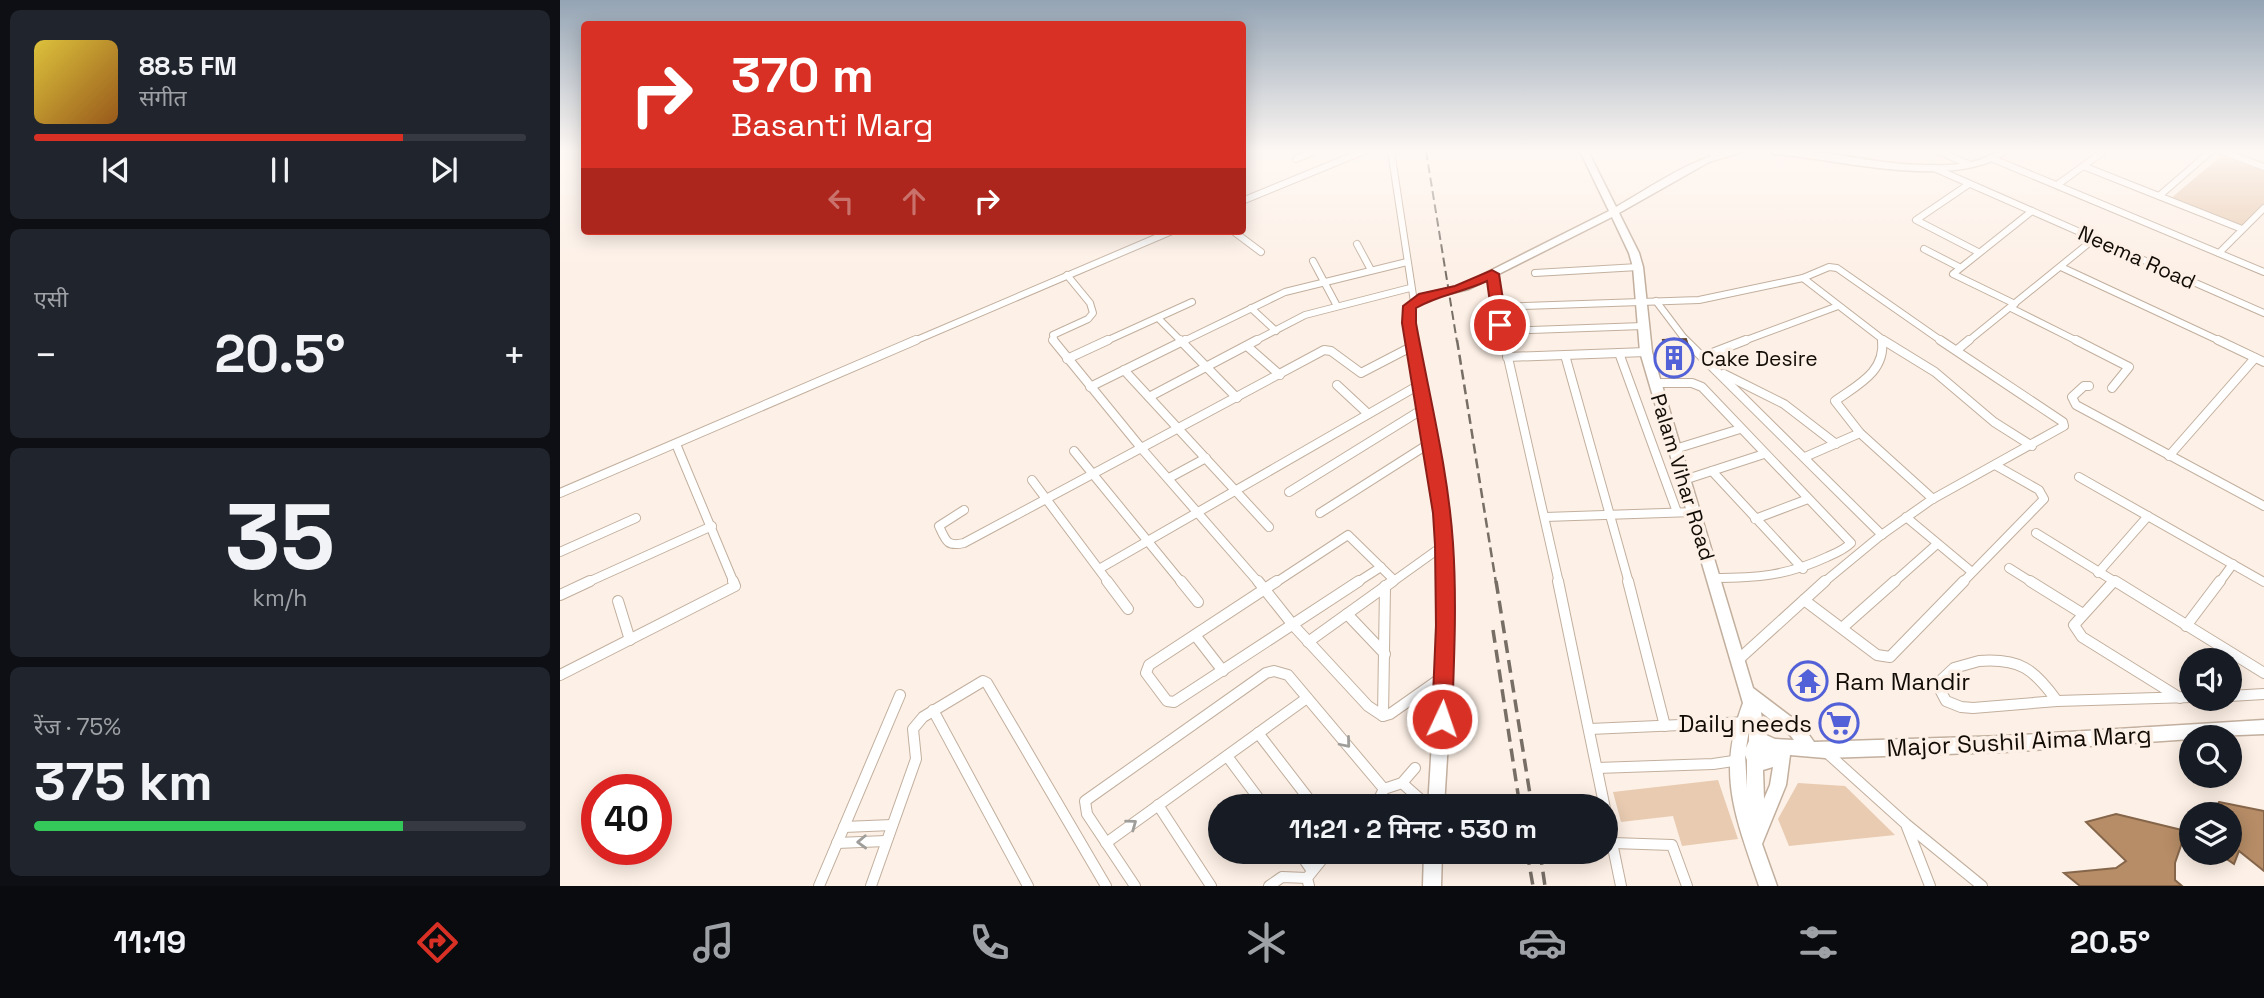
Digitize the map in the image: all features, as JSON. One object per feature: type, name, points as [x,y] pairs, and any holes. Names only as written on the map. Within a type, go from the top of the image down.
[{"type":"street","points":[[1246,199],[1263,192]]},
{"type":"street","points":[[1397,192],[1412,295],[1409,315],[1413,346],[1444,545],[1444,676],[1437,794]]},
{"type":"street","name":"Palam Vihar Road","points":[[1603,192],[1629,239],[1638,267],[1646,352],[1748,697]]},
{"type":"street","name":"Palam Vihar Road","points":[[1610,192],[1616,206],[1614,212]]},
{"type":"street","points":[[1149,397],[1305,315],[1337,306],[1460,289],[1614,212],[1647,192]]},
{"type":"street","points":[[1957,192],[1916,220],[1978,253]]},
{"type":"street","name":"Neema Road","points":[[1988,192],[2264,313]]},
{"type":"street","points":[[2075,192],[2264,272]]},
{"type":"street","points":[[2150,192],[2242,229]]},
{"type":"street","points":[[2159,196],[2163,192]]},
{"type":"street","points":[[2219,253],[2264,208]]},
{"type":"street","points":[[2032,211],[1954,272],[1956,276],[2129,367],[2112,388]]},
{"type":"street","points":[[560,493],[1163,235]]},
{"type":"street","points":[[1238,235],[1261,253]]},
{"type":"street","points":[[1957,350],[2094,239]]},
{"type":"street","points":[[1357,244],[1371,270]]},
{"type":"street","points":[[1924,249],[1959,267]]},
{"type":"street","points":[[1313,261],[1337,306]]},
{"type":"street","points":[[1090,387],[1285,292],[1407,262]]},
{"type":"street","points":[[1535,273],[1638,267]]},
{"type":"street","points":[[1497,307],[1718,297],[1803,278],[1829,267],[1837,268],[1888,306],[2063,422],[2063,428],[1933,499],[1906,517],[1804,600],[1738,660]]},
{"type":"street","points":[[2061,267],[2264,362]]},
{"type":"street","points":[[1492,274],[1507,357],[1545,517],[1603,794]]},
{"type":"street","points":[[1068,275],[1090,303],[1093,313],[1088,319],[1052,337],[1067,359],[1293,625],[1368,706],[1383,716],[1390,714],[1444,676]]},
{"type":"street","points":[[1803,278],[1882,340],[1935,372],[1969,403],[2032,446]]},
{"type":"street","points":[[1656,301],[1681,336],[1882,535]]},
{"type":"street","points":[[1067,359],[1192,302]]},
{"type":"street","points":[[1702,357],[1838,306]]},
{"type":"street","points":[[1251,308],[1276,331]]},
{"type":"street","points":[[1158,318],[1237,398]]},
{"type":"street","points":[[1502,331],[1643,326]]},
{"type":"street","points":[[1882,340],[1884,354],[1881,361],[1861,384],[1835,401],[1860,433],[1933,499]]},
{"type":"street","points":[[1247,346],[1280,375]]},
{"type":"street","points":[[964,510],[939,526],[947,544],[951,546],[964,543],[1095,475],[1328,350],[1355,371],[1364,372],[1413,346]]},
{"type":"street","points":[[1507,357],[1646,352]]},
{"type":"street","points":[[1619,353],[1677,512]]},
{"type":"street","points":[[1565,355],[1611,514],[1665,726]]},
{"type":"street","points":[[2169,456],[2255,358]]},
{"type":"street","points":[[1124,370],[1269,527]]},
{"type":"street","points":[[1720,373],[1778,400],[1836,444]]},
{"type":"street","points":[[1654,383],[1698,385],[1851,543],[1803,569],[1777,577],[1713,578]]},
{"type":"street","points":[[1337,385],[1362,414]]},
{"type":"street","points":[[1362,414],[1419,385]]},
{"type":"street","points":[[2089,386],[2084,386],[2072,397],[2073,402],[2264,506]]},
{"type":"street","points":[[1099,569],[1236,491],[1375,405]]},
{"type":"street","points":[[1289,492],[1423,409]]},
{"type":"street","points":[[1675,449],[1740,429]]},
{"type":"street","points":[[1805,457],[1860,433]]},
{"type":"street","points":[[1320,513],[1430,443]]},
{"type":"street","points":[[560,675],[735,586],[676,444]]},
{"type":"street","points":[[1074,452],[1198,602]]},
{"type":"street","points":[[1684,480],[1764,454]]},
{"type":"street","points":[[1169,478],[1206,458]]},
{"type":"street","points":[[1804,600],[1877,655],[1890,657],[2044,497],[2031,485],[1995,465]]},
{"type":"street","points":[[1712,471],[1803,569]]},
{"type":"street","points":[[2079,477],[2264,582]]},
{"type":"street","points":[[1032,480],[1128,609]]},
{"type":"street","points":[[1755,519],[1808,499]]},
{"type":"street","points":[[1545,517],[1694,512]]},
{"type":"street","points":[[2098,573],[2148,516]]},
{"type":"street","points":[[1906,517],[1972,572]]},
{"type":"street","points":[[560,552],[636,518]]},
{"type":"street","points":[[560,595],[712,527]]},
{"type":"street","points":[[2036,533],[2264,673]]},
{"type":"street","points":[[1381,566],[1174,702],[1167,701],[1146,668],[1348,535],[1381,566],[1390,583],[1383,716]]},
{"type":"street","points":[[1842,628],[1937,544]]},
{"type":"street","points":[[1308,642],[1444,545]]},
{"type":"street","points":[[2186,626],[2233,564]]},
{"type":"street","points":[[2009,568],[2083,614]]},
{"type":"street","points":[[2113,582],[2074,625],[2082,638],[2179,693]]},
{"type":"street","points":[[618,601],[630,640]]},
{"type":"street","points":[[1347,614],[1385,654]]},
{"type":"street","points":[[1195,635],[1223,671]]},
{"type":"street","points":[[2057,701],[2038,675],[2025,666],[2007,660],[1984,661],[1958,668],[1941,677],[1937,684],[1938,692],[1947,701],[1960,707],[2179,697]]},
{"type":"street","points":[[1135,886],[1085,808],[1087,797],[1266,673],[1283,672],[1384,789]]},
{"type":"street","points":[[871,886],[916,759],[913,729],[923,716],[981,682],[987,682],[1106,886]]},
{"type":"street","points":[[2242,695],[2264,694]]},
{"type":"street","points":[[819,886],[900,695]]},
{"type":"street","points":[[1748,697],[1748,722],[1735,762],[1740,797],[1768,886]]},
{"type":"street","points":[[1748,697],[1796,730],[1982,886]]},
{"type":"street","points":[[1106,843],[1307,698]]},
{"type":"street","points":[[933,710],[1028,886]]},
{"type":"street","points":[[1590,729],[1748,722]]},
{"type":"street","points":[[1748,722],[1778,785],[1756,843]]},
{"type":"street","name":"Major Sushil Aima Marg","points":[[1765,753],[1810,754],[1817,750],[2004,744],[2264,727]]},
{"type":"street","points":[[1258,733],[1305,794]]},
{"type":"street","points":[[1597,768],[1735,762],[1765,753]]},
{"type":"street","points":[[1756,843],[1765,753]]},
{"type":"street","points":[[1227,756],[1255,794]]},
{"type":"street","points":[[1382,794],[1384,789],[1402,783],[1415,768]]},
{"type":"street","points":[[1402,783],[1414,794]]},
{"type":"street","points":[[1158,805],[1211,886]]},
{"type":"street","points":[[1906,824],[1930,886]]},
{"type":"street","points":[[844,827],[892,825]]},
{"type":"street","points":[[837,843],[886,841]]},
{"type":"street","points":[[1618,843],[1672,845],[1686,886]]},
{"type":"street","points":[[1432,886],[1433,864]]},
{"type":"street","points":[[1617,864],[1621,886]]},
{"type":"street","points":[[1269,886],[1282,877],[1309,878]]},
{"type":"shaded area","points":[[2178,192],[2264,192],[2264,205],[2240,228],[2169,200]]},
{"type":"shaded area","points":[[1718,780],[1738,839],[1682,846],[1673,816],[1621,822],[1618,794],[1613,792]]},
{"type":"shaded area","points":[[1798,783],[1845,786],[1895,835],[1789,846],[1778,819]]},
{"type":"shaded area","points":[[2242,807],[2264,811],[2264,871],[2242,853]]},
{"type":"shaded area","points":[[2116,814],[2179,829],[2175,880],[2182,886],[2080,886],[2064,873],[2116,868],[2126,861],[2086,822]]},
{"type":"building","points":[[1686,339],[1691,354],[1668,355],[1663,340]]},
{"type":"railway","points":[[1433,192],[1457,342]]},
{"type":"railway","points":[[1457,340],[1496,583]]},
{"type":"railway","points":[[1496,581],[1530,794]]},
{"type":"railway","points":[[1493,630],[1518,794]]},
{"type":"railway","points":[[1529,864],[1533,886]]},
{"type":"railway","points":[[1542,864],[1545,886]]},
{"type":"place","name":"Cake Desire","points":[[1674,358]]},
{"type":"place","name":"Ram Mandir","points":[[1808,681]]},
{"type":"place","name":"Daily needs","points":[[1839,723]]},
{"type":"route","points":[[1442,719],[1444,545],[1409,323],[1410,306],[1424,297],[1449,293],[1492,274],[1500,325]]}]
